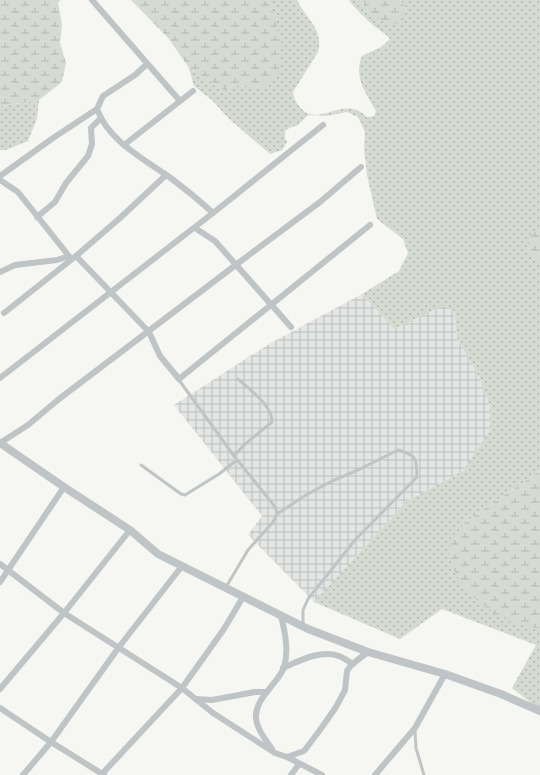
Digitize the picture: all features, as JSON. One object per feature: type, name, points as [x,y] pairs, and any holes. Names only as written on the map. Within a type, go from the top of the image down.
[{"type":"street","points":[[92,0],[180,101]]},
{"type":"street","points":[[0,176],[97,109],[103,96],[135,75],[147,64]]},
{"type":"street","points":[[124,145],[193,91]]},
{"type":"street","points":[[97,109],[101,118],[124,145],[192,194],[213,213]]},
{"type":"street","points":[[37,217],[55,202],[66,183],[88,156],[92,144],[90,128],[101,118]]},
{"type":"street","points":[[0,378],[195,228],[322,125]]},
{"type":"street","points":[[361,167],[320,202],[59,399],[28,425],[0,443],[130,530],[158,554],[281,616],[368,652],[445,674],[501,694],[540,711]]},
{"type":"street","points":[[4,313],[76,256],[166,175]]},
{"type":"street","points":[[0,180],[18,192],[69,256],[57,260],[15,265],[0,272]]},
{"type":"street","points":[[76,256],[149,332],[160,356],[179,380],[370,225]]},
{"type":"street","points":[[195,228],[215,241],[237,264],[291,327]]},
{"type":"street","points":[[0,582],[64,487]]},
{"type":"street","points":[[0,690],[130,530]]},
{"type":"street","points":[[0,564],[64,613],[182,688],[212,713],[275,753],[287,757],[322,775]]},
{"type":"street","points":[[22,775],[51,742],[119,647],[182,566]]},
{"type":"street","points":[[0,708],[103,775],[182,688],[220,635],[243,597]]},
{"type":"street","points":[[275,753],[263,737],[255,719],[257,706],[266,692],[280,676],[286,661],[285,635],[281,616]]},
{"type":"street","points":[[287,757],[304,751],[336,708],[345,690],[347,671],[368,652]]},
{"type":"street","points":[[284,668],[308,657],[327,654],[338,656],[353,664]]},
{"type":"street","points":[[375,775],[415,728],[445,674]]},
{"type":"street","points":[[196,699],[212,700],[256,692],[266,692]]},
{"type":"street","points":[[292,775],[299,764]]},
{"type":"lane","points":[[234,456],[244,445],[272,422],[272,416],[269,409],[238,379]]},
{"type":"lane","points":[[179,380],[237,460],[272,503],[277,514]]},
{"type":"lane","points":[[226,587],[248,550],[273,522],[277,514],[326,484],[398,450],[408,452],[417,463],[417,477],[355,540],[308,598],[303,610],[303,626]]},
{"type":"lane","points":[[141,464],[181,494],[185,495],[219,474],[237,460]]},
{"type":"lane","points":[[415,728],[416,748],[424,775]]},
{"type":"shaded area","points":[[362,294],[394,329],[444,304],[454,311],[457,337],[479,377],[490,406],[490,430],[463,471],[407,501],[314,602],[248,535],[262,516],[174,405],[269,344]]},
{"type":"green space","points":[[0,0],[61,0],[58,2],[62,25],[60,43],[66,63],[62,82],[39,100],[2,106],[0,108]]},
{"type":"green space","points":[[131,0],[267,0],[271,5],[282,44],[278,74],[262,87],[234,85],[224,90],[189,68],[169,39]]},
{"type":"green space","points":[[267,0],[297,0],[313,24],[319,37],[318,52],[293,92],[299,106],[308,113],[315,115],[349,108],[358,111],[367,117],[374,116],[376,111],[362,85],[360,78],[359,71],[362,56],[381,47],[390,39],[366,19],[349,0],[360,0],[381,21],[407,10],[400,0],[540,0],[540,230],[537,230],[533,259],[540,265],[540,471],[467,521],[456,534],[450,549],[533,628],[540,629],[540,710],[512,688],[536,645],[442,609],[400,639],[314,602],[407,501],[463,471],[490,430],[490,406],[479,377],[457,337],[454,311],[444,305],[394,329],[362,294],[399,271],[408,253],[403,239],[377,219],[367,175],[364,149],[365,132],[358,117],[347,112],[326,116],[308,115],[298,125],[285,131],[285,138],[287,142],[282,150],[270,154],[227,117],[213,101],[194,86],[189,68],[224,90],[234,85],[262,87],[271,5]]},
{"type":"green space","points":[[360,0],[400,0],[407,10],[403,20],[391,24],[382,21],[374,15]]},
{"type":"green space","points":[[39,100],[37,119],[28,141],[6,150],[0,150],[0,108],[2,106]]},
{"type":"green space","points":[[537,230],[540,230],[540,265],[531,256],[527,247],[528,238]]},
{"type":"green space","points":[[540,471],[540,629],[519,625],[485,607],[464,586],[456,575],[451,562],[450,550],[453,537],[467,521]]}]
